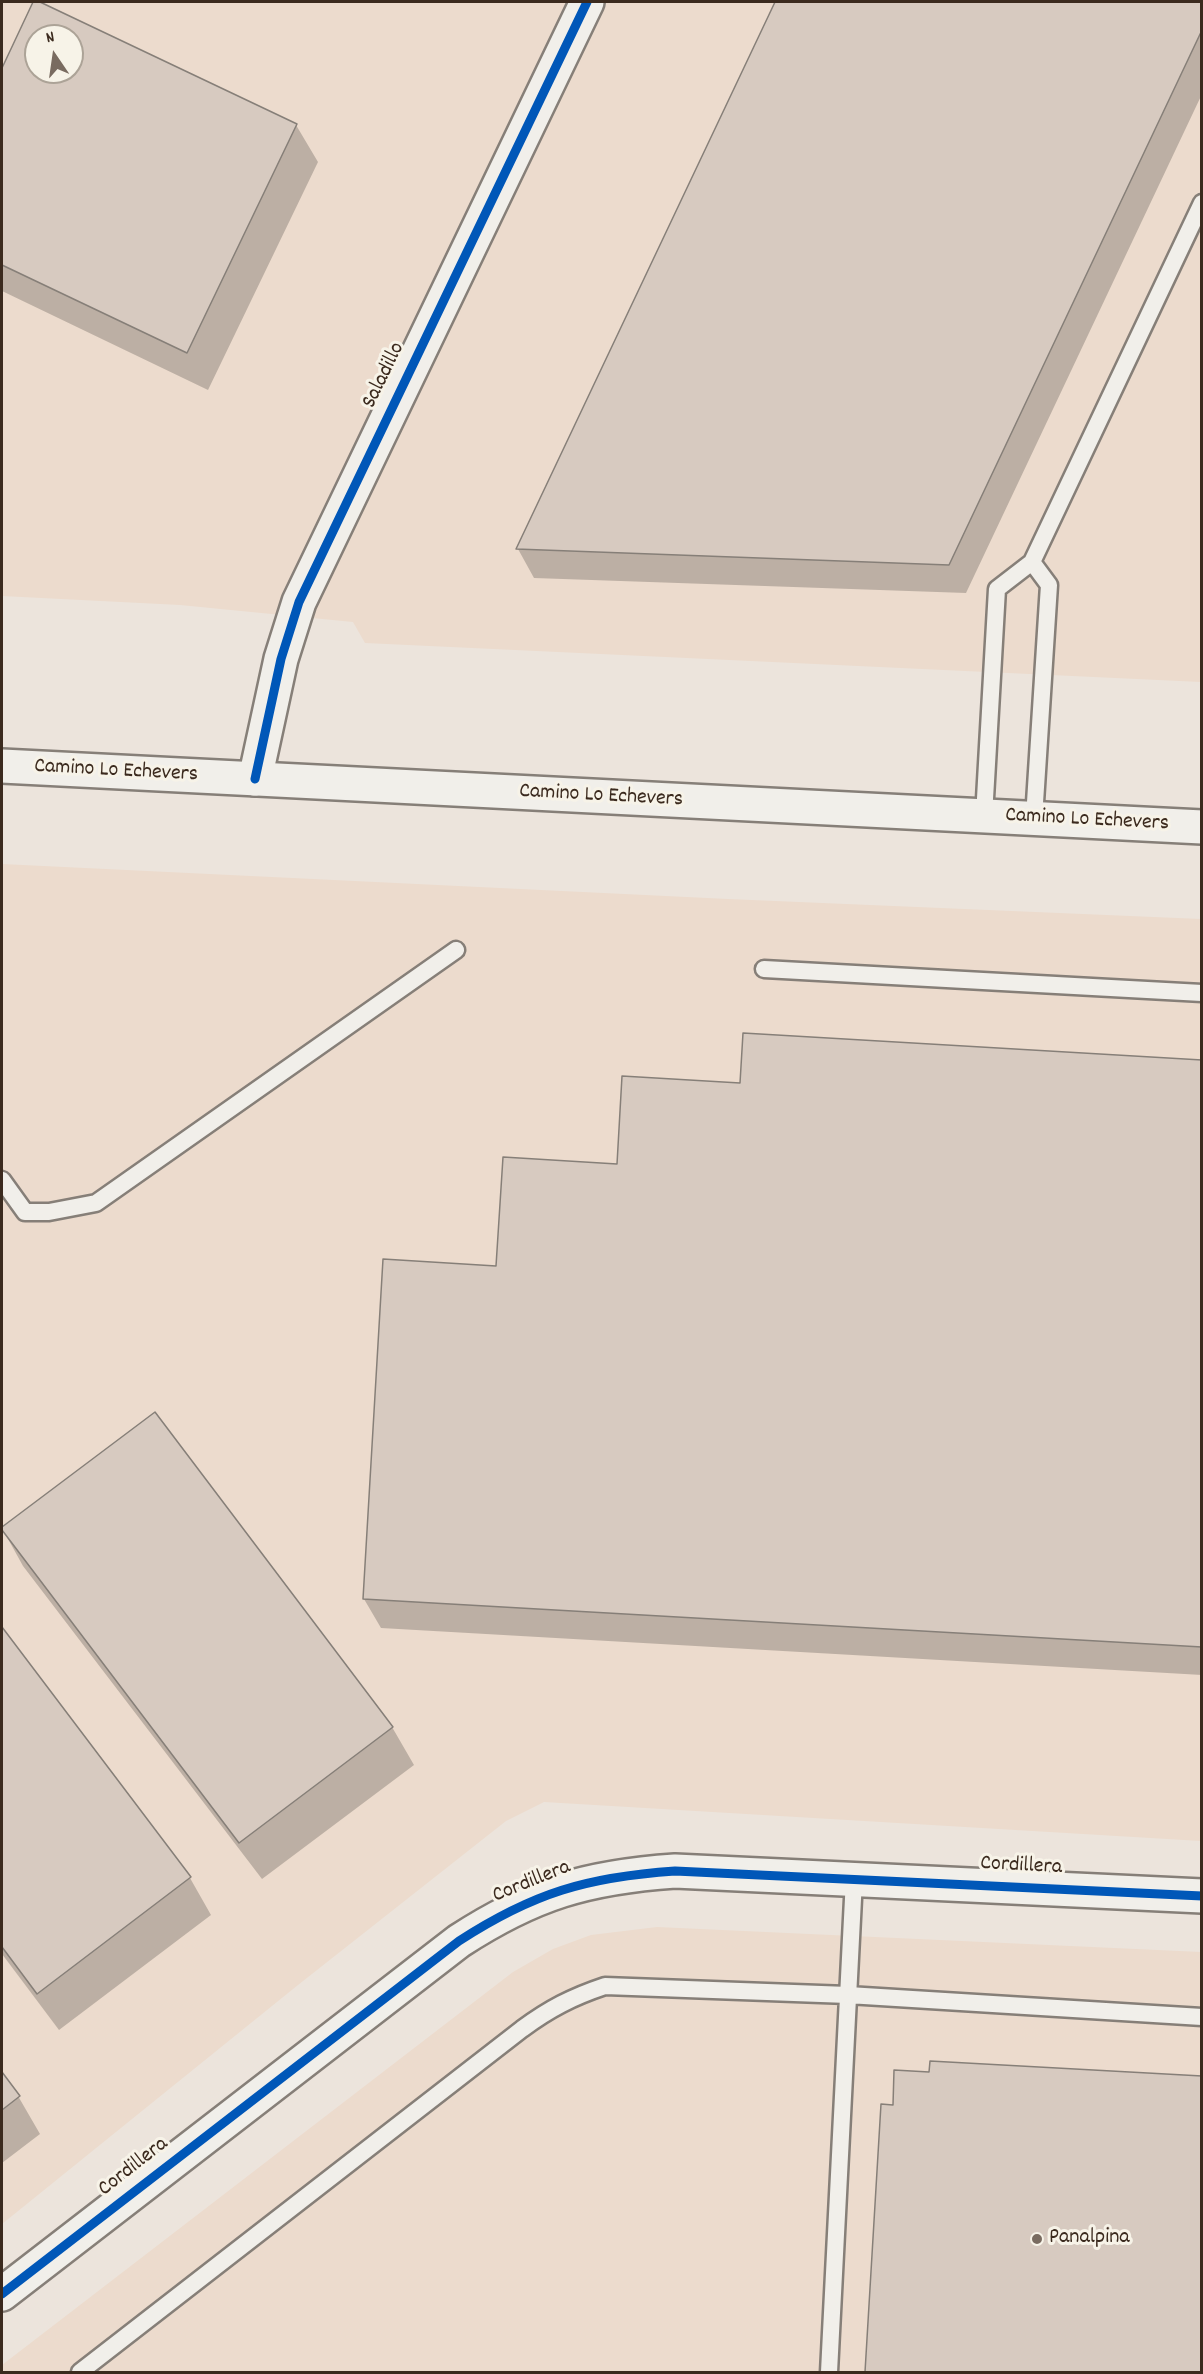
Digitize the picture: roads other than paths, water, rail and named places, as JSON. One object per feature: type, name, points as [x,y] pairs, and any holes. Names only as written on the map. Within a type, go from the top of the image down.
[{"type":"street","name":"Saladillo","points":[[255,779],[281,658],[299,602],[586,2]]},
{"type":"street","name":"Camino Lo Echevers","points":[[2,766],[1202,827]]},
{"type":"street","name":"Cordillera","points":[[2,2294],[459,1941],[489,1921],[556,1890],[595,1880],[675,1871],[1202,1896]]},
{"type":"lane","points":[[984,816],[997,589],[1032,562],[1202,203]]},
{"type":"lane","points":[[1032,562],[1049,585],[1034,818]]},
{"type":"lane","points":[[2,1182],[25,1212],[49,1212],[96,1203],[456,950]]},
{"type":"lane","points":[[764,969],[1202,993]]},
{"type":"lane","points":[[829,2373],[854,1879]]},
{"type":"lane","points":[[80,2373],[549,2009],[604,1986],[848,1995],[1202,2018]]},
{"type":"place","name":"Panalpina","points":[[1037,2239]]}]
